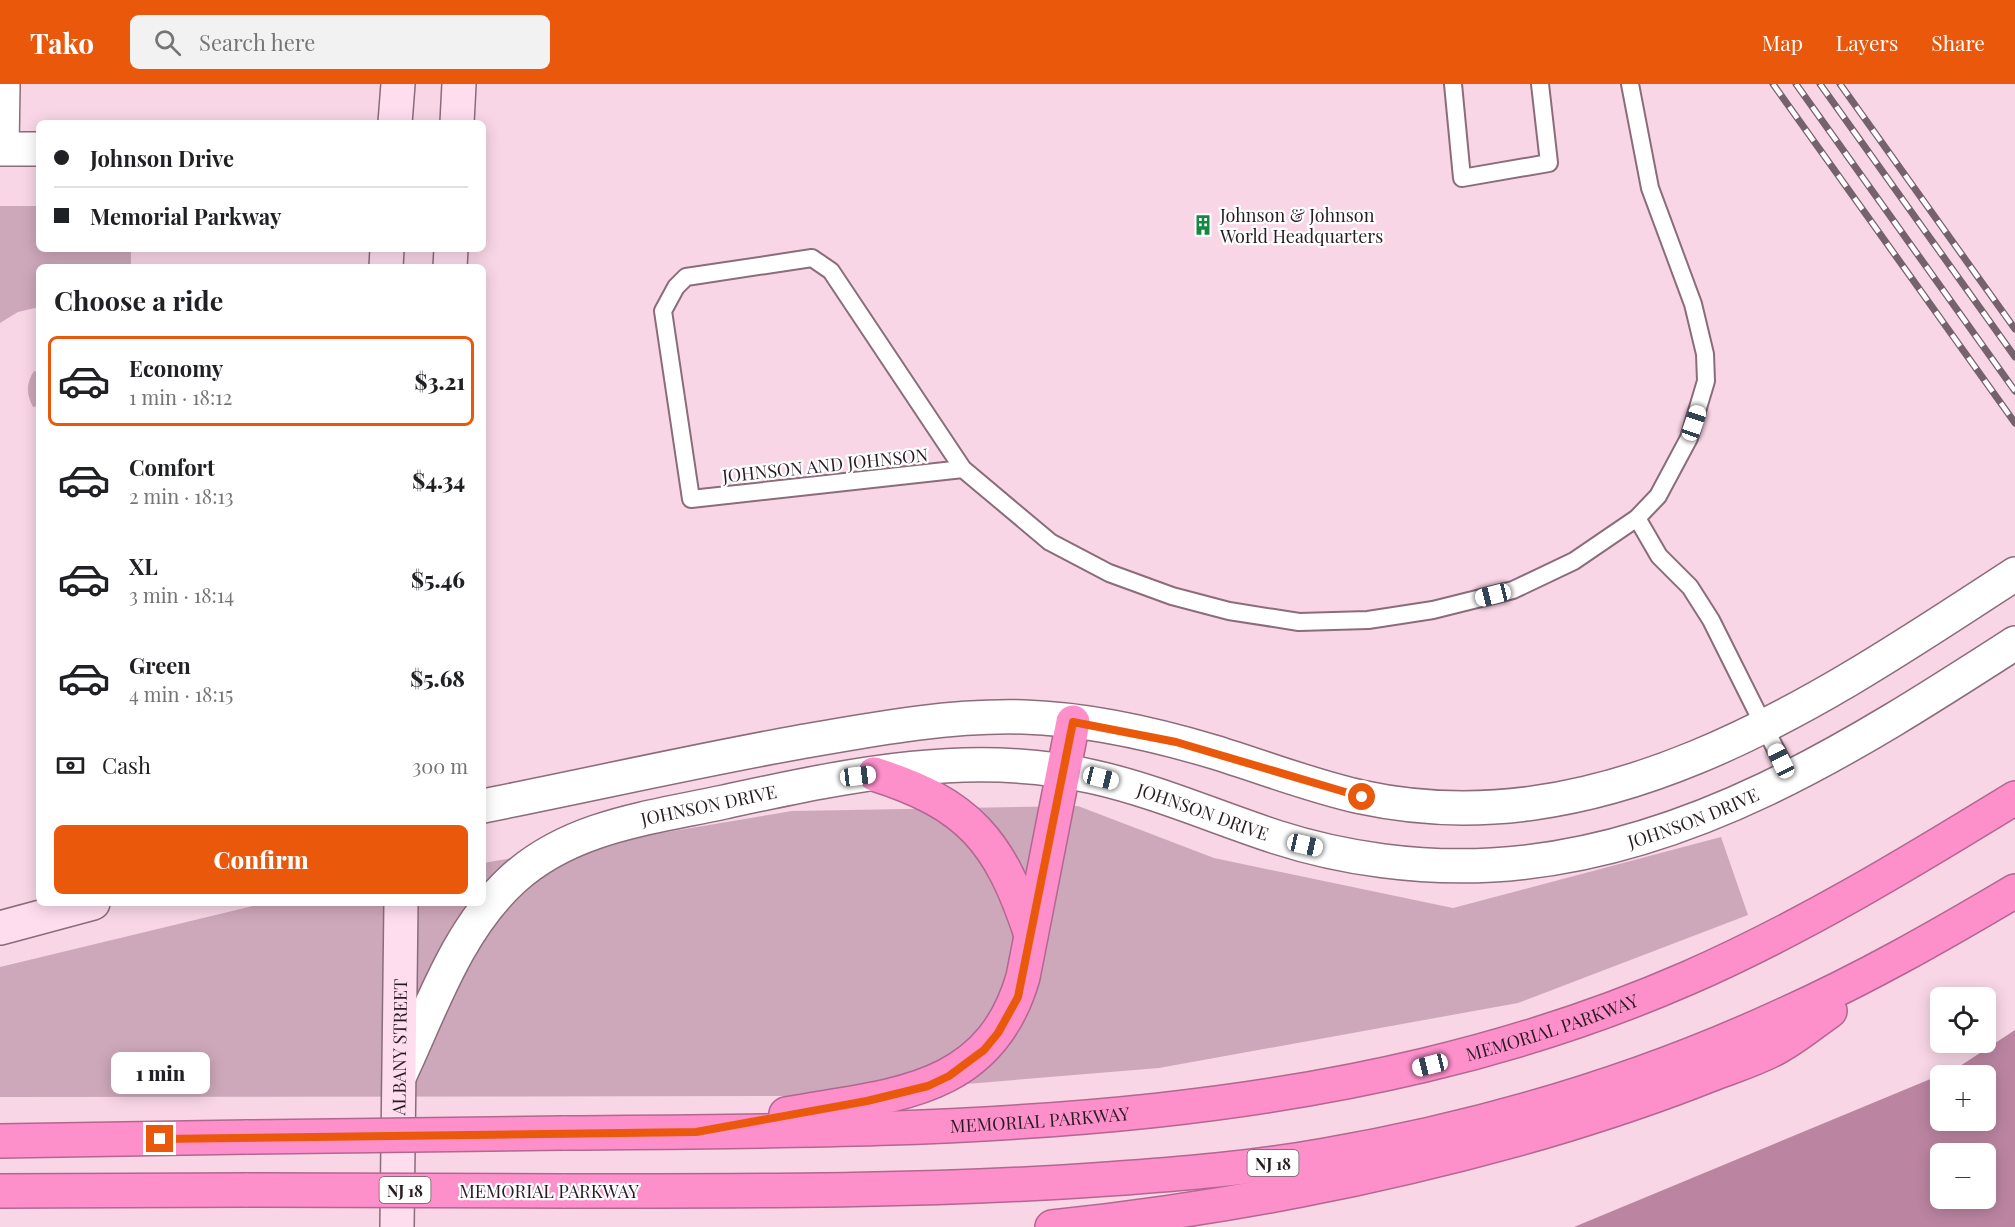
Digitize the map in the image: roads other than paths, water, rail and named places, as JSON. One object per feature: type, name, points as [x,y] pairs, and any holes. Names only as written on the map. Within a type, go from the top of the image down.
[{"type":"highway","points":[[696,1132],[889,1097],[928,1086],[949,1076],[984,1050],[1009,1015],[1023,977],[1073,722]]},
{"type":"highway","points":[[874,774],[925,792],[960,813],[976,828],[1004,865],[1032,937]]},
{"type":"highway","name":"MEMORIAL PARKWAY","points":[[0,1142],[696,1132],[941,1126],[1143,1113],[1315,1090],[1450,1060],[1573,1023],[1632,1001],[1750,950],[1910,863],[2015,798]]},
{"type":"highway","name":"MEMORIAL PARKWAY","points":[[0,1191],[831,1192],[954,1189],[1145,1176],[1323,1156],[1441,1132],[1496,1117],[1668,1062],[1780,1017],[1942,933],[2015,891]]},
{"type":"highway","points":[[1052,1227],[1174,1214],[1286,1195],[1468,1153],[1633,1104],[1777,1047],[1942,933]]},
{"type":"main road","points":[[395,120],[398,84]]},
{"type":"main road","points":[[457,120],[459,84]]},
{"type":"main road","points":[[0,928],[82,906]]},
{"type":"main road","name":"ALBANY STREET","points":[[397,1227],[401,906]]},
{"type":"street","points":[[3,84],[1,149],[36,149]]},
{"type":"street","points":[[486,805],[768,748],[926,721],[1023,717],[1073,722],[1176,742],[1362,797],[1424,806],[1522,804],[1590,791],[1686,763],[1765,727],[1883,660],[2015,574]]},
{"type":"street","name":"JOHNSON DRIVE","points":[[399,1076],[472,928],[498,893],[551,850],[616,825],[812,783],[973,764],[1063,771],[1140,789],[1279,838],[1330,851],[1398,862],[1465,866],[1557,857],[1648,837],[1726,809],[1790,778],[1951,684],[2015,643]]},
{"type":"lane","points":[[1453,84],[1462,177],[1549,163],[1540,84]]},
{"type":"lane","points":[[963,470],[1050,542],[1109,573],[1172,596],[1229,611],[1299,622],[1368,620],[1434,610],[1513,590],[1574,561],[1637,518],[1658,496],[1689,438],[1706,381],[1705,354],[1693,304],[1650,188],[1630,84]]},
{"type":"lane","name":"JOHNSON AND JOHNSON","points":[[812,258],[831,271],[963,470],[691,500],[663,311],[676,287],[686,277],[812,258]]},
{"type":"lane","points":[[1637,518],[1659,556],[1690,587],[1711,620],[1790,778]]},
{"type":"railway","points":[[1773,84],[2015,423]]},
{"type":"railway","points":[[1796,84],[2015,391]]},
{"type":"railway","points":[[1820,84],[2015,357]]},
{"type":"railway","points":[[1840,84],[2015,329]]},
{"type":"place","name":"Johnson & Johnson World Headquarters","points":[[1203,225]]}]
